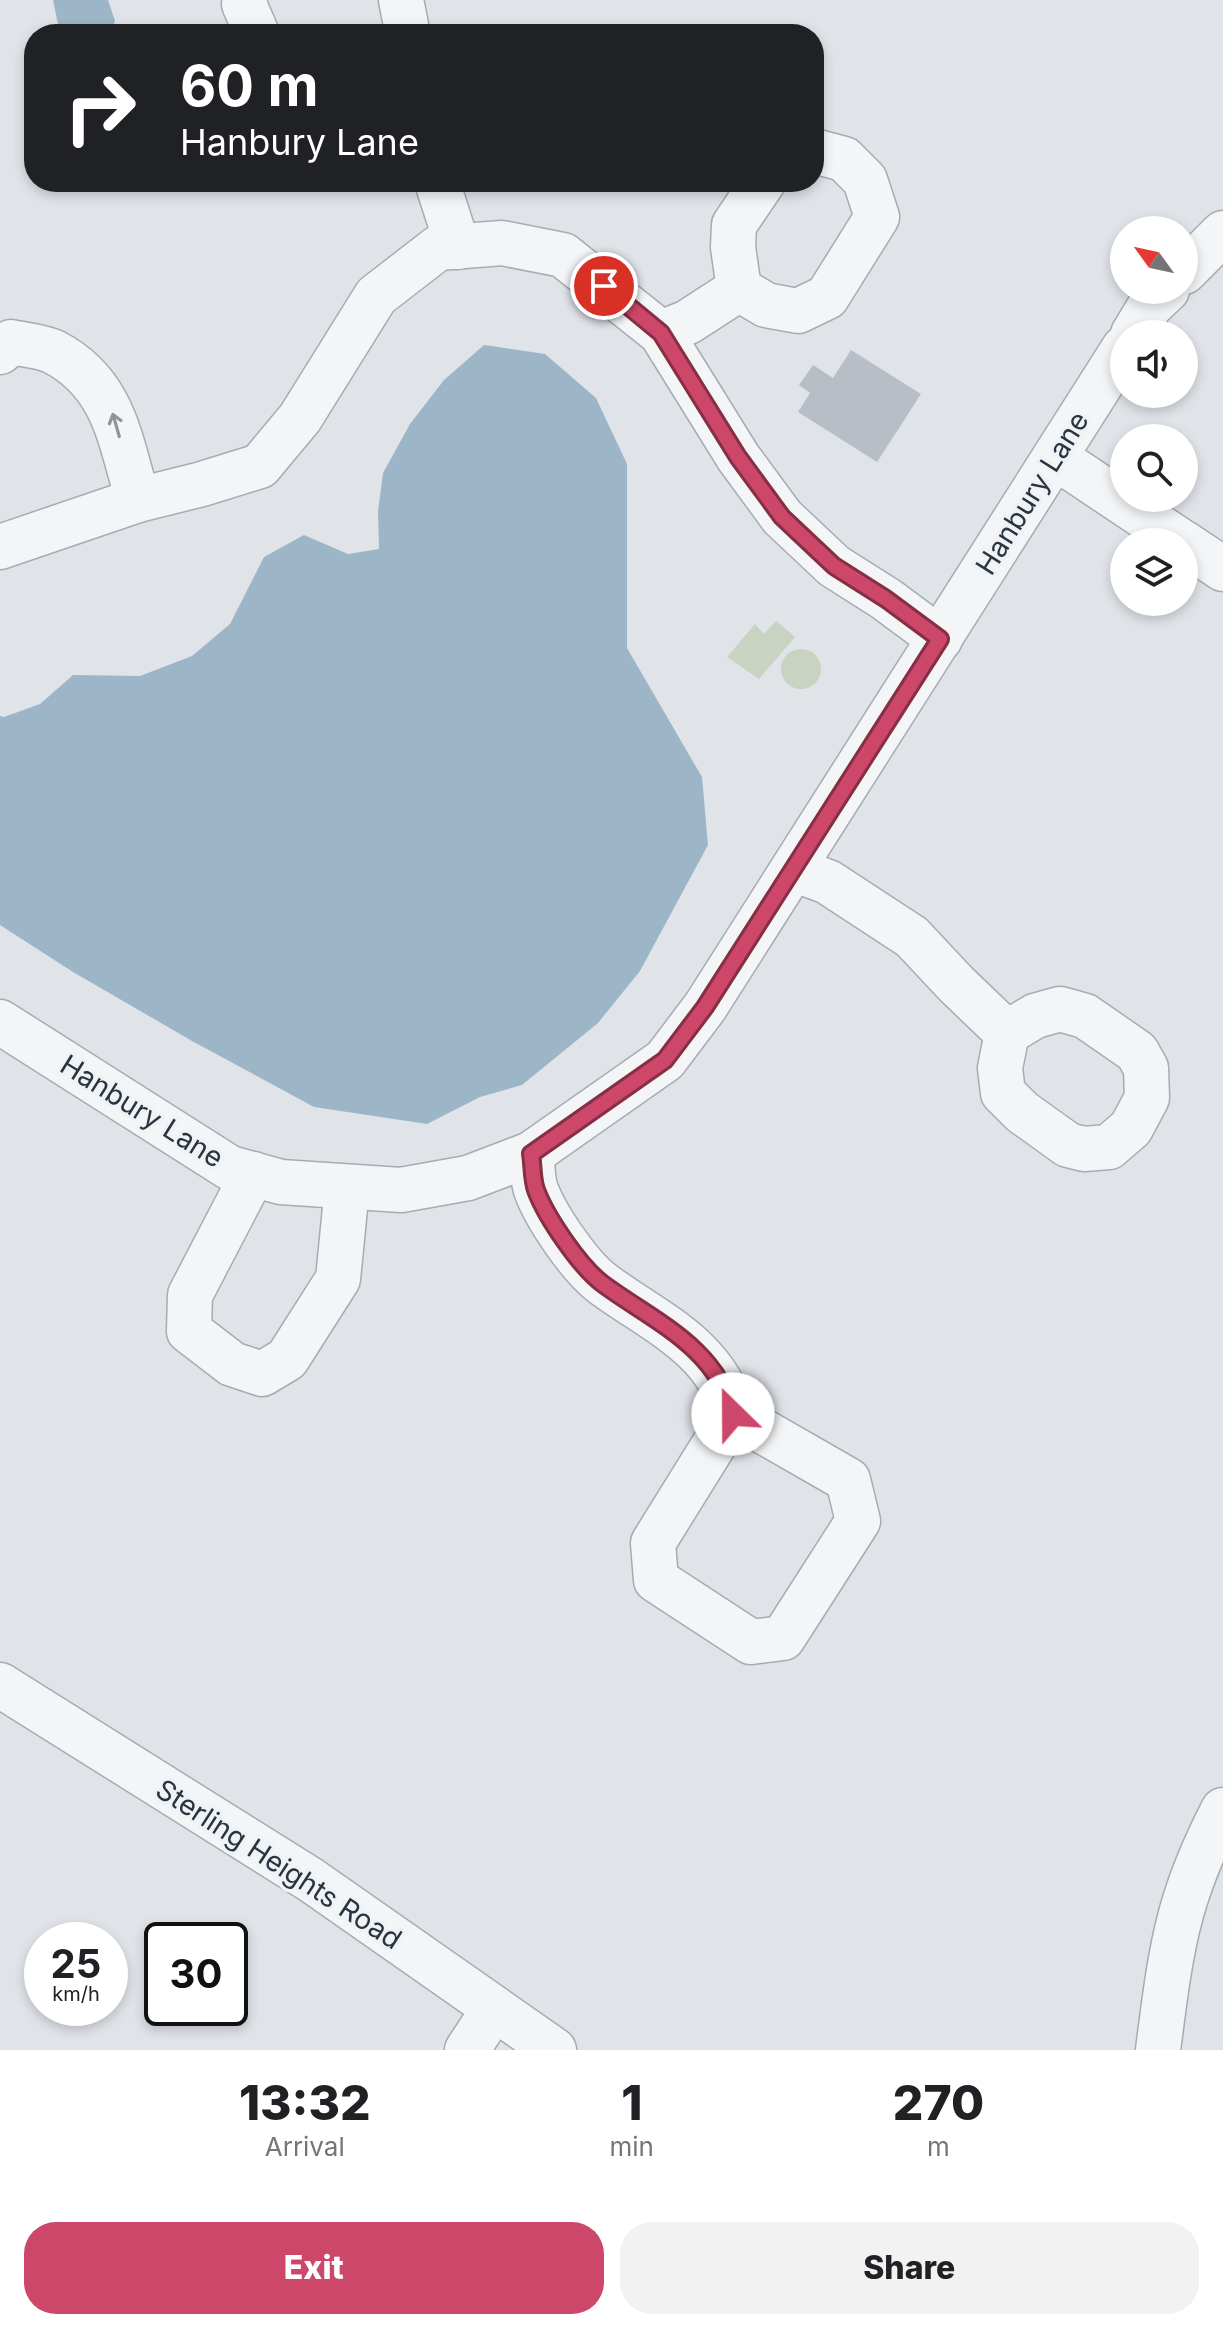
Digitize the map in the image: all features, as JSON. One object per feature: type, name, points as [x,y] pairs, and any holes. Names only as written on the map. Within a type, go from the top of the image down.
[{"type":"street","points":[[245,0],[253,24]]},
{"type":"street","points":[[401,0],[406,24]]},
{"type":"street","points":[[739,289],[766,305],[798,311],[827,297],[877,217],[865,180],[844,159],[824,154]]},
{"type":"street","points":[[440,192],[458,247]]},
{"type":"street","points":[[739,289],[733,247],[734,225],[756,192]]},
{"type":"street","points":[[1198,258],[1223,233]]},
{"type":"street","points":[[0,547],[138,500],[260,466],[300,418],[376,296],[438,248],[502,243],[563,255],[661,333],[738,457],[782,517],[834,566],[940,639]]},
{"type":"street","points":[[661,333],[688,322],[739,289]]},
{"type":"street","points":[[0,352],[11,342],[52,351],[92,380],[113,413],[138,500]]},
{"type":"street","name":"Hanbury Lane","points":[[0,1022],[230,1168],[281,1182],[401,1190],[468,1178],[531,1154],[665,1060],[705,1007],[1110,370]]},
{"type":"street","points":[[1055,457],[1162,528]]},
{"type":"street","points":[[1198,552],[1223,569]]},
{"type":"street","points":[[793,869],[828,882],[912,937],[1007,1033]]},
{"type":"street","points":[[531,1154],[536,1189],[563,1240],[600,1282],[672,1329],[703,1359],[728,1393],[733,1414],[653,1543],[656,1580],[751,1642],[783,1638],[858,1521],[848,1480],[733,1414]]},
{"type":"street","points":[[253,1174],[190,1295],[189,1331],[232,1364],[262,1374],[287,1359],[338,1279],[347,1188]]},
{"type":"street","name":"Sterling Heights Road","points":[[0,1685],[311,1880],[554,2050]]},
{"type":"street","points":[[1158,2050],[1181,1914],[1200,1856],[1223,1810]]},
{"type":"street","points":[[467,2050],[494,2009]]},
{"type":"green space","points":[[776,621],[795,637],[759,679],[727,657],[755,624],[764,634]]},
{"type":"green space","points":[[801,649],[815,655],[821,669],[815,683],[801,689],[787,683],[781,669],[787,655]]},
{"type":"water","points":[[53,0],[108,0],[115,21],[114,24],[58,24]]},
{"type":"water","points":[[484,345],[545,354],[596,398],[627,464],[627,648],[702,777],[708,845],[640,971],[598,1023],[522,1085],[480,1097],[427,1124],[314,1107],[192,1041],[73,972],[0,925],[0,716],[40,704],[73,675],[140,676],[192,656],[230,624],[264,557],[304,535],[348,554],[379,549],[378,511],[383,473],[410,424],[444,380]]},
{"type":"building","points":[[851,350],[921,394],[877,462],[798,412],[810,393],[799,385],[813,365],[833,378]]},
{"type":"route","points":[[604,286],[661,333],[738,457],[782,517],[834,566],[940,639],[705,1007],[665,1060],[531,1154],[536,1189],[563,1240],[600,1282],[672,1329],[703,1359],[728,1393],[733,1414]]}]
